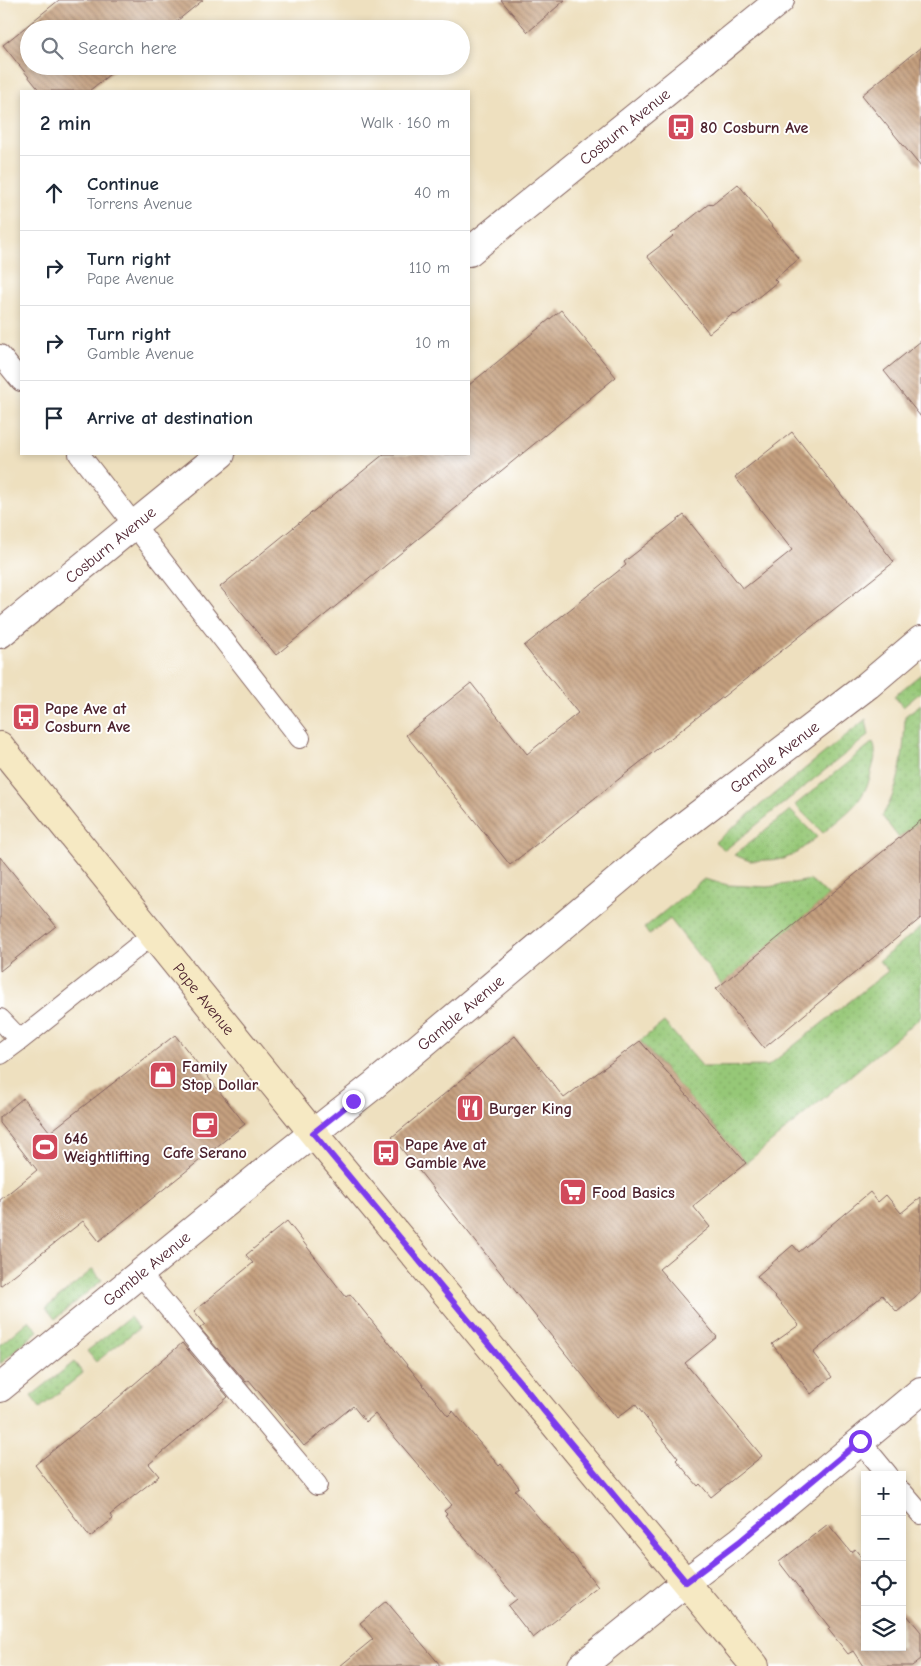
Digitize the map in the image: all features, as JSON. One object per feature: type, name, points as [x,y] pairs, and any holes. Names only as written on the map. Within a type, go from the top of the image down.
[{"type":"main road","name":"Pape Avenue","points":[[0,746],[313,1133],[755,1666]]},
{"type":"street","name":"Cosburn Avenue","points":[[470,251],[780,0]]},
{"type":"street","name":"Cosburn Avenue","points":[[0,634],[219,455]]},
{"type":"street","name":"Gamble Avenue","points":[[0,1388],[381,1079],[668,838],[868,685],[921,640]]},
{"type":"street","points":[[582,1666],[739,1542],[921,1390]]},
{"type":"lane","points":[[0,355],[20,380]]},
{"type":"lane","points":[[80,455],[300,738]]},
{"type":"lane","points":[[0,1053],[20,1040],[152,935]]},
{"type":"lane","points":[[0,1019],[20,1040]]},
{"type":"lane","points":[[140,1274],[317,1485]]},
{"type":"lane","points":[[860,1441],[885,1471]]},
{"type":"lane","points":[[906,1497],[921,1514]]},
{"type":"green space","points":[[921,674],[921,692],[903,707],[894,696]]},
{"type":"green space","points":[[921,704],[921,820],[899,838],[882,816],[893,793],[900,768],[905,716]]},
{"type":"green space","points":[[866,719],[869,735],[725,850],[715,842]]},
{"type":"green space","points":[[873,742],[875,759],[865,790],[848,812],[823,833],[795,805]]},
{"type":"green space","points":[[790,810],[817,837],[795,854],[784,859],[750,861],[734,855]]},
{"type":"green space","points":[[704,879],[728,885],[768,887],[811,880],[829,896],[722,985],[670,919],[649,935],[644,928]]},
{"type":"green space","points":[[921,927],[921,1017],[746,1163],[640,1041],[664,1022],[703,1067],[768,1066],[888,971],[879,961]]},
{"type":"green space","points":[[93,1269],[102,1280],[55,1319],[46,1308]]},
{"type":"green space","points":[[130,1317],[139,1328],[96,1362],[87,1351]]},
{"type":"green space","points":[[29,1320],[38,1331],[0,1364],[0,1345]]},
{"type":"green space","points":[[74,1362],[83,1373],[40,1408],[31,1396]]},
{"type":"building","points":[[59,0],[203,0],[178,20],[34,20]]},
{"type":"building","points":[[501,0],[565,0],[528,32]]},
{"type":"building","points":[[20,31],[20,66],[3,45]]},
{"type":"building","points":[[921,47],[921,167],[862,95]]},
{"type":"building","points":[[27,75],[109,75],[90,90],[39,90]]},
{"type":"building","points":[[738,184],[799,259],[774,279],[777,282],[736,315],[734,313],[709,333],[647,256],[710,203],[712,205]]},
{"type":"building","points":[[561,310],[616,377],[276,655],[220,587],[383,455],[470,455],[470,384]]},
{"type":"building","points":[[921,341],[921,417],[884,371]]},
{"type":"building","points":[[792,432],[894,562],[510,865],[406,735],[471,683],[527,754],[578,713],[524,646],[626,565],[624,562],[684,515],[743,589],[792,550],[735,477]]},
{"type":"building","points":[[921,820],[921,918],[764,1048],[716,989]]},
{"type":"building","points":[[0,857],[56,926],[0,971]]},
{"type":"building","points":[[175,1035],[245,1124],[99,1241],[83,1221],[0,1286],[0,1200],[37,1170],[0,1123],[0,1117],[23,1098],[50,1132]]},
{"type":"building","points":[[515,1036],[564,1098],[640,1041],[746,1163],[693,1206],[710,1227],[659,1269],[717,1337],[685,1363],[762,1456],[711,1497],[700,1484],[698,1486],[676,1460],[678,1458],[635,1404],[617,1418],[392,1137]]},
{"type":"building","points":[[870,1192],[878,1202],[886,1195],[901,1213],[921,1197],[921,1292],[897,1312],[882,1295],[813,1353],[832,1377],[811,1394],[772,1344],[799,1325],[757,1276],[793,1245],[799,1252]]},
{"type":"building","points":[[287,1221],[346,1297],[350,1294],[448,1416],[453,1411],[499,1466],[501,1464],[519,1487],[515,1490],[572,1554],[598,1587],[533,1638],[508,1606],[517,1599],[445,1515],[447,1514],[444,1511],[452,1505],[375,1414],[366,1422],[353,1406],[304,1446],[249,1380],[246,1382],[200,1328],[205,1324],[194,1311],[253,1263],[246,1255]]},
{"type":"building","points":[[182,1343],[228,1397],[149,1464],[159,1476],[110,1515],[113,1519],[90,1537],[35,1465]]},
{"type":"building","points":[[828,1524],[851,1552],[855,1549],[861,1557],[861,1651],[906,1651],[906,1614],[921,1632],[921,1659],[912,1666],[863,1666],[853,1651],[848,1654],[779,1562]]},
{"type":"building","points":[[386,1601],[441,1666],[340,1666],[373,1639],[360,1623]]},
{"type":"place","name":"80 Cosburn Ave","points":[[681,127]]},
{"type":"place","name":"Pape Ave at Cosburn Ave","points":[[26,717]]},
{"type":"place","name":"Family Stop Dollar","points":[[163,1075]]},
{"type":"place","name":"Burger King","points":[[470,1108]]},
{"type":"place","name":"Cafe Serano","points":[[205,1125]]},
{"type":"place","name":"646 Weightlifting","points":[[45,1147]]},
{"type":"place","name":"Pape Ave at Gamble Ave","points":[[386,1153]]},
{"type":"place","name":"Food Basics","points":[[573,1192]]},
{"type":"route","points":[[353,1101],[313,1133],[686,1582],[739,1542],[860,1441]]}]
